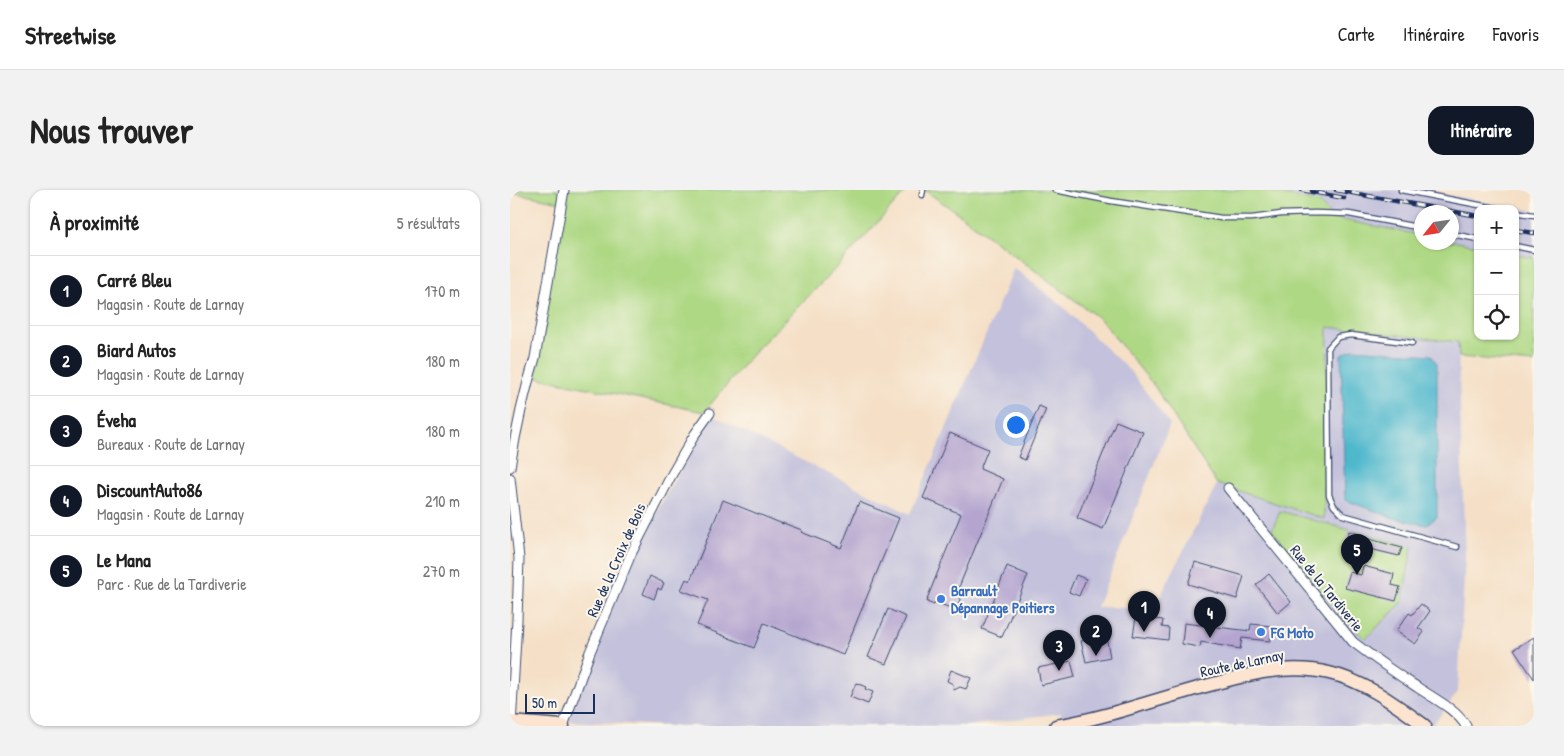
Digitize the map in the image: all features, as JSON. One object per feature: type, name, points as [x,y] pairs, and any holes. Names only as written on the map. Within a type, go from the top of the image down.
[{"type":"street","points":[[510,467],[529,376],[535,358],[564,190]]},
{"type":"street","name":"Rue de la Croix de Bois","points":[[563,726],[590,652],[631,554],[672,474],[695,434],[710,413]]},
{"type":"street","points":[[510,478],[519,558],[511,723],[563,726]]},
{"type":"street","name":"Rue de la Tardiverie","points":[[1228,488],[1353,642],[1449,709],[1466,726]]},
{"type":"street","name":"Route de Larnay","points":[[1056,726],[1120,711],[1259,673],[1285,669],[1309,669],[1331,673],[1362,684],[1425,726]]},
{"type":"lane","points":[[1055,190],[1111,201],[1221,218],[1252,218],[1280,214],[1349,214],[1414,226]]},
{"type":"lane","points":[[1401,190],[1479,205]]},
{"type":"lane","points":[[1519,213],[1534,215]]},
{"type":"lane","points":[[1459,235],[1474,238]]},
{"type":"lane","points":[[1519,247],[1534,250]]},
{"type":"lane","points":[[1412,343],[1351,335],[1338,337],[1328,348],[1329,495],[1334,506],[1342,515],[1457,547]]},
{"type":"shaded area","points":[[1261,190],[1423,190],[1502,205],[1474,205],[1474,245],[1459,242],[1459,205],[1414,205],[1414,234],[1333,218],[1319,202]]},
{"type":"shaded area","points":[[1519,208],[1534,211],[1534,258],[1519,255]]},
{"type":"shaded area","points":[[1014,268],[1062,306],[1130,371],[1170,424],[1097,607],[1154,609],[1217,484],[1324,519],[1328,327],[1458,342],[1465,559],[1458,692],[1432,726],[1063,726],[1061,713],[966,726],[669,726],[568,721],[628,563],[711,415],[910,514]]},
{"type":"green space","points":[[510,190],[907,190],[837,267],[755,351],[704,412],[534,377],[561,202],[510,192]]},
{"type":"green space","points":[[924,190],[1261,190],[1319,202],[1333,218],[1414,234],[1414,250],[1459,250],[1459,242],[1474,245],[1474,340],[1519,340],[1519,255],[1534,258],[1534,363],[1459,357],[1458,342],[1328,327],[1324,519],[1217,484],[1155,387],[1100,319]]},
{"type":"green space","points":[[1280,511],[1412,547],[1402,603],[1365,639],[1336,610],[1272,530]]},
{"type":"water","points":[[1353,349],[1431,355],[1437,364],[1437,517],[1426,525],[1391,517],[1345,500],[1341,355]]},
{"type":"building","points":[[1039,406],[1046,409],[1025,460],[1018,457]]},
{"type":"building","points":[[1116,421],[1143,432],[1103,529],[1077,518]]},
{"type":"building","points":[[950,433],[988,449],[980,469],[1003,479],[959,587],[964,589],[956,610],[935,602],[934,605],[927,602],[927,599],[961,514],[923,498]]},
{"type":"building","points":[[723,500],[802,530],[801,532],[841,548],[859,502],[899,518],[843,655],[764,623],[754,648],[697,625],[708,600],[681,590],[686,579],[690,581]]},
{"type":"building","points":[[1349,531],[1363,535],[1362,537],[1402,548],[1399,556],[1345,543]]},
{"type":"building","points":[[1195,562],[1244,576],[1237,599],[1188,584]]},
{"type":"building","points":[[1007,566],[1028,575],[1002,637],[982,629]]},
{"type":"building","points":[[1363,566],[1394,574],[1392,585],[1400,587],[1396,601],[1345,588],[1350,572],[1361,575]]},
{"type":"building","points":[[1269,574],[1291,602],[1278,613],[1256,585]]},
{"type":"building","points":[[1076,575],[1086,579],[1079,596],[1069,592]]},
{"type":"building","points":[[650,576],[664,583],[661,590],[658,588],[654,599],[643,594]]},
{"type":"building","points":[[1421,604],[1430,611],[1418,628],[1424,632],[1415,644],[1396,631],[1409,613],[1412,615]]},
{"type":"building","points":[[888,609],[906,617],[886,664],[868,657]]},
{"type":"building","points":[[1136,617],[1163,620],[1162,627],[1169,628],[1168,640],[1133,636]]},
{"type":"building","points":[[1184,623],[1250,631],[1251,624],[1272,626],[1270,641],[1242,638],[1240,649],[1201,642],[1200,647],[1182,644]]},
{"type":"building","points":[[1106,636],[1110,657],[1086,662],[1081,641]]},
{"type":"building","points":[[1534,637],[1534,679],[1514,649]]},
{"type":"building","points":[[1071,661],[1075,677],[1041,685],[1038,668]]},
{"type":"building","points":[[951,670],[971,678],[966,689],[960,687],[954,690],[953,684],[947,681]]},
{"type":"building","points":[[856,683],[873,692],[868,704],[850,697]]},
{"type":"railway","points":[[1302,190],[1344,198]]},
{"type":"railway","points":[[1336,190],[1474,215]]},
{"type":"railway","points":[[1519,231],[1534,233]]},
{"type":"place","name":"Le Mana","points":[[1357,575]]},
{"type":"place","name":"Barrault Dépannage Poitiers","points":[[941,599]]},
{"type":"place","name":"Carré Bleu","points":[[1144,632]]},
{"type":"place","name":"FG Moto","points":[[1261,632]]},
{"type":"place","name":"DiscountAuto86","points":[[1210,638]]},
{"type":"place","name":"Biard Autos","points":[[1096,656]]},
{"type":"place","name":"Éveha","points":[[1059,671]]}]
